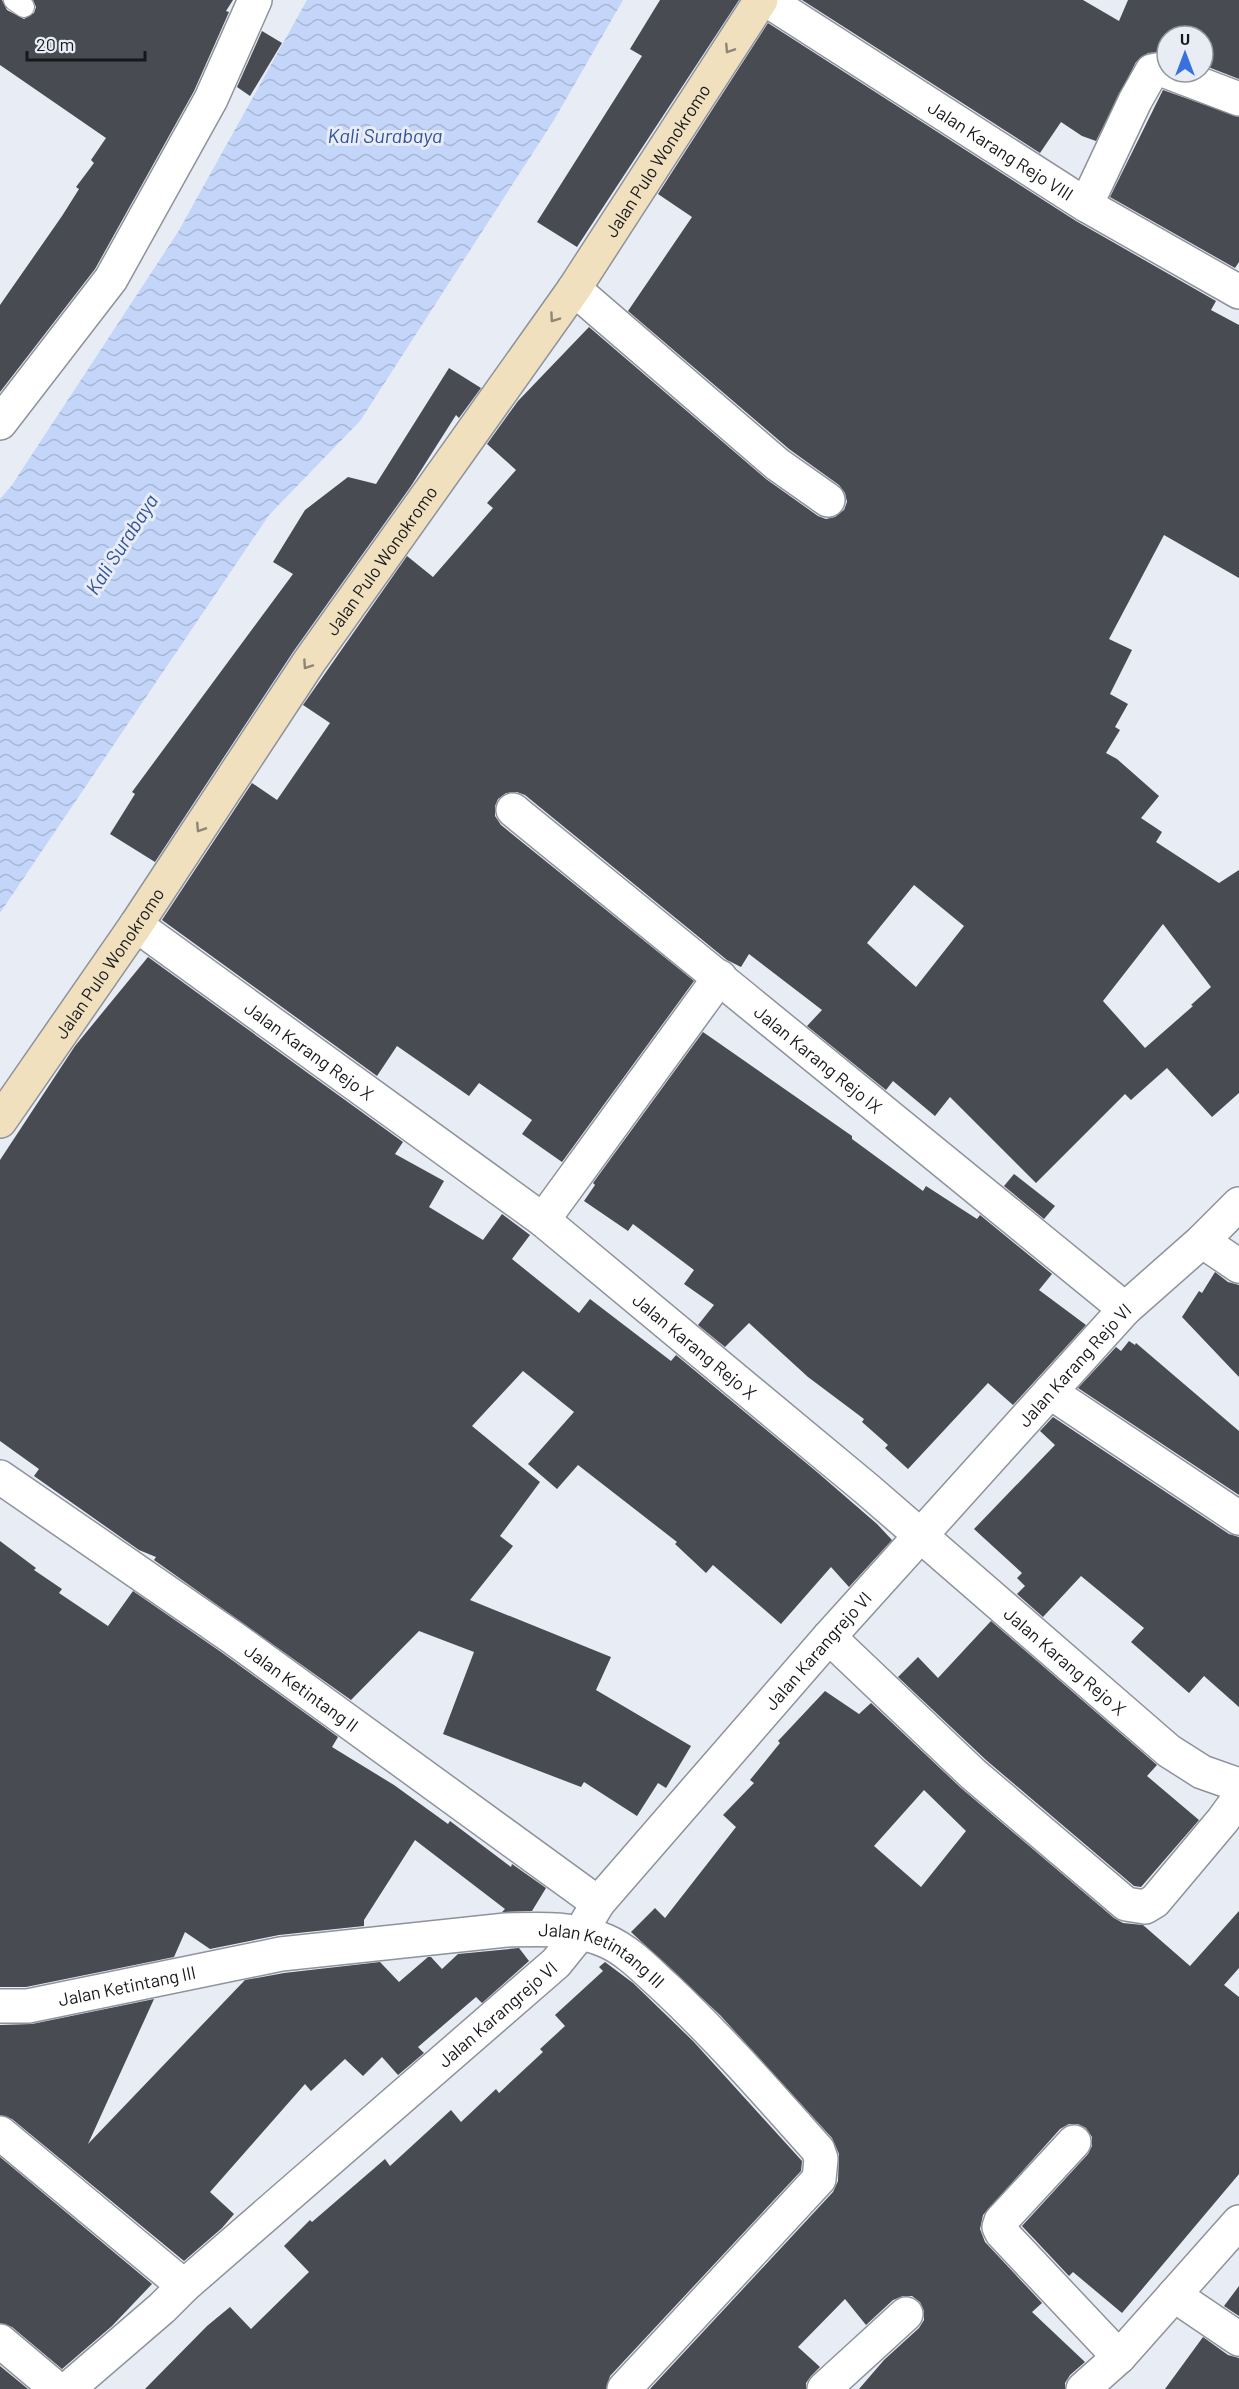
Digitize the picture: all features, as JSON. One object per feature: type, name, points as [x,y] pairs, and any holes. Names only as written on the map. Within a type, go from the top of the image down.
[{"type":"main road","name":"Jalan Pulo Wonokromo","points":[[0,1121],[136,925],[309,662],[574,289],[761,0]]},
{"type":"street","points":[[0,423],[111,279],[211,99],[255,0]]},
{"type":"street","name":"Jalan Karang Rejo VIII","points":[[767,0],[1086,205],[1239,292]]},
{"type":"street","points":[[1086,205],[1135,101],[1152,71],[1155,70]]},
{"type":"street","points":[[1200,84],[1239,99]]},
{"type":"street","points":[[574,289],[777,464],[828,500]]},
{"type":"street","name":"Jalan Karang Rejo IX","points":[[513,810],[1125,1309]]},
{"type":"street","name":"Jalan Karang Rejo X","points":[[136,925],[543,1220],[922,1536],[1169,1751],[1202,1772],[1239,1785]]},
{"type":"street","points":[[543,1220],[720,977]]},
{"type":"street","name":"Jalan Karang Rejo VI","points":[[922,1536],[1125,1309],[1202,1241],[1239,1204]]},
{"type":"street","points":[[1202,1241],[1239,1266]]},
{"type":"street","points":[[1050,1392],[1239,1518]]},
{"type":"street","name":"Jalan Ketintang II","points":[[0,1477],[232,1637],[598,1903]]},
{"type":"street","name":"Jalan Karangrejo VI","points":[[66,2389],[162,2308],[184,2286],[556,1963],[580,1932],[598,1903],[828,1637],[922,1536]]},
{"type":"street","points":[[828,1637],[973,1774],[1126,1904],[1145,1906],[1155,1901],[1239,1798]]},
{"type":"street","name":"Jalan Ketintang III","points":[[0,2007],[28,2007],[281,1954],[506,1930],[541,1929],[580,1932],[607,1941],[633,1958],[743,2067],[818,2150],[821,2159],[819,2179],[624,2389]]},
{"type":"street","points":[[0,2133],[184,2286]]},
{"type":"street","points":[[1074,2142],[1001,2222],[999,2227],[1002,2233],[1119,2357]]},
{"type":"street","points":[[1083,2389],[1119,2357],[1239,2222]]},
{"type":"street","points":[[1174,2295],[1239,2339]]},
{"type":"street","points":[[824,2389],[906,2314]]},
{"type":"street","points":[[0,2341],[66,2389]]},
{"type":"water","name":"Kali Surabaya","points":[[307,0],[623,0],[554,120],[360,421],[269,515],[0,913],[0,499],[12,485],[178,232]]},
{"type":"building","points":[[0,0],[7,10],[24,19],[34,13],[36,7],[33,0],[233,0],[226,11],[229,12],[194,91],[95,269],[0,392],[0,305],[62,216],[79,189],[76,187],[94,163],[91,160],[106,138],[0,65]]},
{"type":"building","points":[[660,0],[739,0],[577,247],[537,222],[642,56],[630,49]]},
{"type":"building","points":[[802,0],[1083,0],[1119,21],[1128,0],[1239,0],[1239,79],[1215,70],[1215,24],[1155,24],[1155,52],[1148,53],[1136,62],[1096,141],[1082,136],[1061,122],[1040,153]]},
{"type":"building","points":[[768,23],[1076,221],[1216,301],[1211,310],[1239,325],[1239,578],[1164,535],[1109,639],[1132,650],[1110,694],[1128,704],[1115,727],[1120,730],[1106,753],[1117,759],[1159,796],[1141,818],[1162,832],[1156,842],[1219,883],[1239,870],[1239,1093],[1212,1117],[1167,1068],[1131,1100],[1125,1094],[1036,1183],[950,1097],[935,1116],[893,1081],[886,1090],[807,1026],[822,1010],[749,954],[741,967],[727,960],[525,795],[517,792],[506,793],[498,799],[495,816],[501,825],[694,981],[562,1162],[522,1134],[532,1120],[479,1083],[469,1096],[397,1046],[377,1076],[162,920],[252,783],[277,800],[330,723],[303,705],[407,556],[433,577],[493,508],[487,503],[516,470],[487,444],[518,401],[589,327],[766,479],[818,516],[826,519],[835,517],[844,510],[847,502],[845,493],[839,485],[789,449],[628,311],[692,217],[658,194]],"holes":[[[914,885],[964,926],[916,987],[867,943]],[[1163,924],[1211,987],[1145,1048],[1103,1001]]]},
{"type":"building","points":[[262,31],[282,43],[250,96],[237,87]]},
{"type":"building","points":[[1163,90],[1239,117],[1239,262],[1235,268],[1110,197]]},
{"type":"building","points":[[449,368],[481,388],[459,418],[456,415],[411,486],[293,652],[155,862],[110,834],[135,794],[132,792],[293,574],[273,562],[305,510],[348,477],[376,484]]},
{"type":"building","points":[[148,957],[403,1142],[395,1154],[444,1181],[429,1207],[483,1240],[502,1214],[530,1235],[512,1259],[579,1313],[590,1299],[671,1361],[676,1355],[817,1472],[892,1540],[849,1587],[831,1567],[781,1624],[713,1565],[706,1573],[675,1544],[677,1542],[578,1465],[557,1489],[528,1464],[574,1412],[523,1371],[472,1426],[540,1482],[500,1536],[513,1546],[470,1600],[611,1657],[596,1690],[691,1746],[666,1788],[658,1783],[637,1816],[584,1782],[581,1787],[443,1734],[474,1652],[419,1631],[351,1700],[154,1560],[156,1557],[139,1550],[34,1476],[39,1469],[0,1441],[0,1160],[75,1046]]},
{"type":"building","points":[[703,1032],[852,1136],[852,1139],[923,1191],[926,1186],[977,1219],[980,1215],[1052,1274],[1039,1290],[1086,1325],[1013,1405],[988,1383],[908,1469],[885,1448],[888,1445],[862,1422],[864,1419],[808,1377],[749,1323],[725,1347],[698,1325],[714,1305],[684,1284],[694,1270],[633,1224],[628,1231],[584,1201],[595,1185],[593,1183]]},
{"type":"building","points":[[1014,1174],[1055,1206],[1044,1219],[1004,1186]]},
{"type":"building","points":[[1215,1272],[1228,1282],[1239,1285],[1239,1377],[1182,1317],[1199,1291],[1202,1293]]},
{"type":"building","points":[[1129,1341],[1135,1345],[1136,1343],[1239,1431],[1239,1495],[1078,1388],[1116,1347],[1121,1351]]},
{"type":"building","points":[[1053,1417],[1229,1534],[1239,1537],[1239,1707],[1204,1676],[1189,1693],[1131,1642],[1144,1628],[1081,1576],[1043,1617],[1017,1594],[1025,1586],[1017,1578],[1022,1573],[974,1529],[1055,1445],[1040,1431]]},
{"type":"building","points":[[0,1541],[36,1568],[34,1570],[62,1589],[59,1593],[108,1626],[133,1591],[221,1652],[338,1737],[332,1747],[394,1785],[448,1824],[450,1821],[511,1867],[512,1864],[546,1888],[532,1911],[502,1912],[505,1909],[415,1840],[364,1920],[364,1926],[279,1935],[210,1949],[185,1932],[174,1957],[26,1987],[0,1987]]},
{"type":"building","points":[[991,1621],[1157,1765],[1147,1776],[1199,1820],[1141,1887],[1134,1886],[986,1760],[898,1677],[918,1657],[938,1678]]},
{"type":"building","points":[[825,1691],[859,1714],[871,1703],[961,1788],[1114,1918],[1123,1923],[1143,1925],[1190,1966],[1239,1911],[1239,1968],[1224,1985],[1239,1997],[1239,2174],[1122,2313],[1073,2272],[1069,2276],[1022,2226],[1088,2154],[1092,2146],[1092,2137],[1086,2128],[1078,2124],[1069,2124],[1060,2129],[983,2215],[980,2229],[985,2242],[1042,2303],[1032,2312],[1085,2362],[1070,2375],[1065,2383],[1065,2389],[859,2389],[884,2360],[919,2328],[924,2320],[924,2311],[920,2302],[912,2296],[903,2296],[893,2300],[866,2325],[845,2299],[798,2347],[820,2367],[806,2383],[806,2389],[650,2389],[833,2192],[838,2181],[839,2154],[832,2138],[720,2015],[631,1932],[655,1908],[665,1918],[736,1827],[723,1815],[754,1783],[750,1780],[780,1743],[778,1741]],"holes":[[[924,1790],[966,1831],[921,1887],[874,1846]]]},
{"type":"building","points":[[519,1948],[529,1961],[482,2003],[476,1997],[418,2047],[424,2053],[398,2075],[382,2057],[363,2076],[345,2059],[311,2091],[305,2084],[210,2192],[234,2214],[222,2228],[184,2261],[12,2119],[0,2115],[0,2025],[32,2024],[154,1999],[88,2144],[245,1980],[380,1962],[399,1982],[428,1957],[431,1957],[442,1969],[458,1954]]},
{"type":"building","points":[[605,1962],[633,1983],[693,2041],[802,2161],[801,2171],[610,2376],[606,2389],[145,2389],[207,2326],[230,2307],[251,2329],[309,2272],[284,2246],[310,2220],[312,2222],[385,2159],[390,2166],[451,2110],[461,2122],[496,2089],[499,2093],[543,2052],[540,2049],[565,2026],[555,2015],[603,1971],[599,1967]]},
{"type":"building","points":[[0,2157],[152,2284],[112,2326],[62,2369],[12,2327],[0,2323]]},
{"type":"building","points":[[1239,2286],[1239,2316],[1224,2306]]},
{"type":"building","points":[[1203,2337],[1228,2355],[1239,2358],[1239,2389],[1165,2389]]},
{"type":"building","points":[[0,2366],[28,2389],[0,2389]]}]
